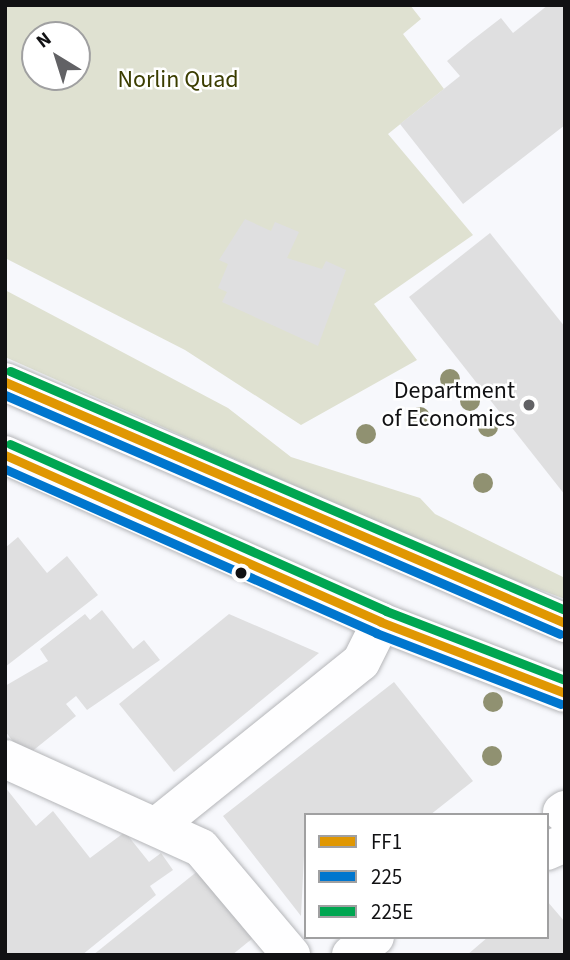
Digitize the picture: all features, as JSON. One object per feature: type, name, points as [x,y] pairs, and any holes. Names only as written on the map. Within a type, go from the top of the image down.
[{"type":"main road","points":[[5,382],[565,623]]},
{"type":"main road","points":[[5,455],[381,622],[564,693]]},
{"type":"main road","points":[[158,825],[361,662],[381,622]]},
{"type":"main road","points":[[5,759],[158,825],[201,848],[291,955]]},
{"type":"main road","points":[[549,846],[561,819]]},
{"type":"main road","points":[[351,955],[372,939]]},
{"type":"green space","name":"Norlin Quad","points":[[5,5],[410,5],[421,19],[403,34],[444,89],[388,134],[473,235],[374,304],[417,360],[301,425],[185,350],[5,258]]},
{"type":"green space","points":[[5,290],[228,408],[291,457],[420,498],[435,514],[565,578],[565,599],[471,564],[5,357]]},
{"type":"building","points":[[548,5],[565,5],[565,125],[463,204],[400,124],[460,76],[447,61],[470,42],[501,18],[513,33]]},
{"type":"building","points":[[245,219],[271,231],[275,222],[299,232],[287,258],[322,269],[326,261],[346,270],[318,346],[222,302],[227,292],[218,288],[228,264],[219,260]]},
{"type":"building","name":"Department of Economics","points":[[490,233],[565,327],[565,495],[409,297]]},
{"type":"building","points":[[18,537],[47,573],[67,556],[98,595],[5,667],[5,548]]},
{"type":"building","points":[[102,610],[133,649],[144,640],[160,660],[87,710],[76,696],[66,704],[76,716],[25,757],[5,731],[5,686],[48,661],[40,649],[85,614],[90,620]]},
{"type":"building","points":[[229,614],[319,653],[174,772],[119,704]]},
{"type":"building","points":[[394,682],[473,781],[433,813],[304,813],[301,916],[223,816]]},
{"type":"building","points":[[5,787],[36,826],[53,811],[90,858],[125,832],[149,862],[161,853],[173,870],[150,886],[156,895],[82,955],[5,955]]},
{"type":"building","points":[[199,870],[253,938],[232,955],[93,955]]},
{"type":"building","points":[[549,903],[565,922],[565,955],[467,955],[486,939],[549,939]]},
{"type":"transit line","name":"225E","points":[[10,371],[565,610]]},
{"type":"transit line","name":"FF1","points":[[5,382],[565,623]]},
{"type":"transit line","name":"225","points":[[5,395],[560,634]]},
{"type":"transit line","name":"225E","points":[[10,444],[386,611],[565,680]]},
{"type":"transit line","name":"FF1","points":[[5,455],[381,622],[565,693]]},
{"type":"transit line","name":"225","points":[[5,469],[376,633],[561,704]]},
{"type":"place","name":"Department of Economics","points":[[529,405]]}]
